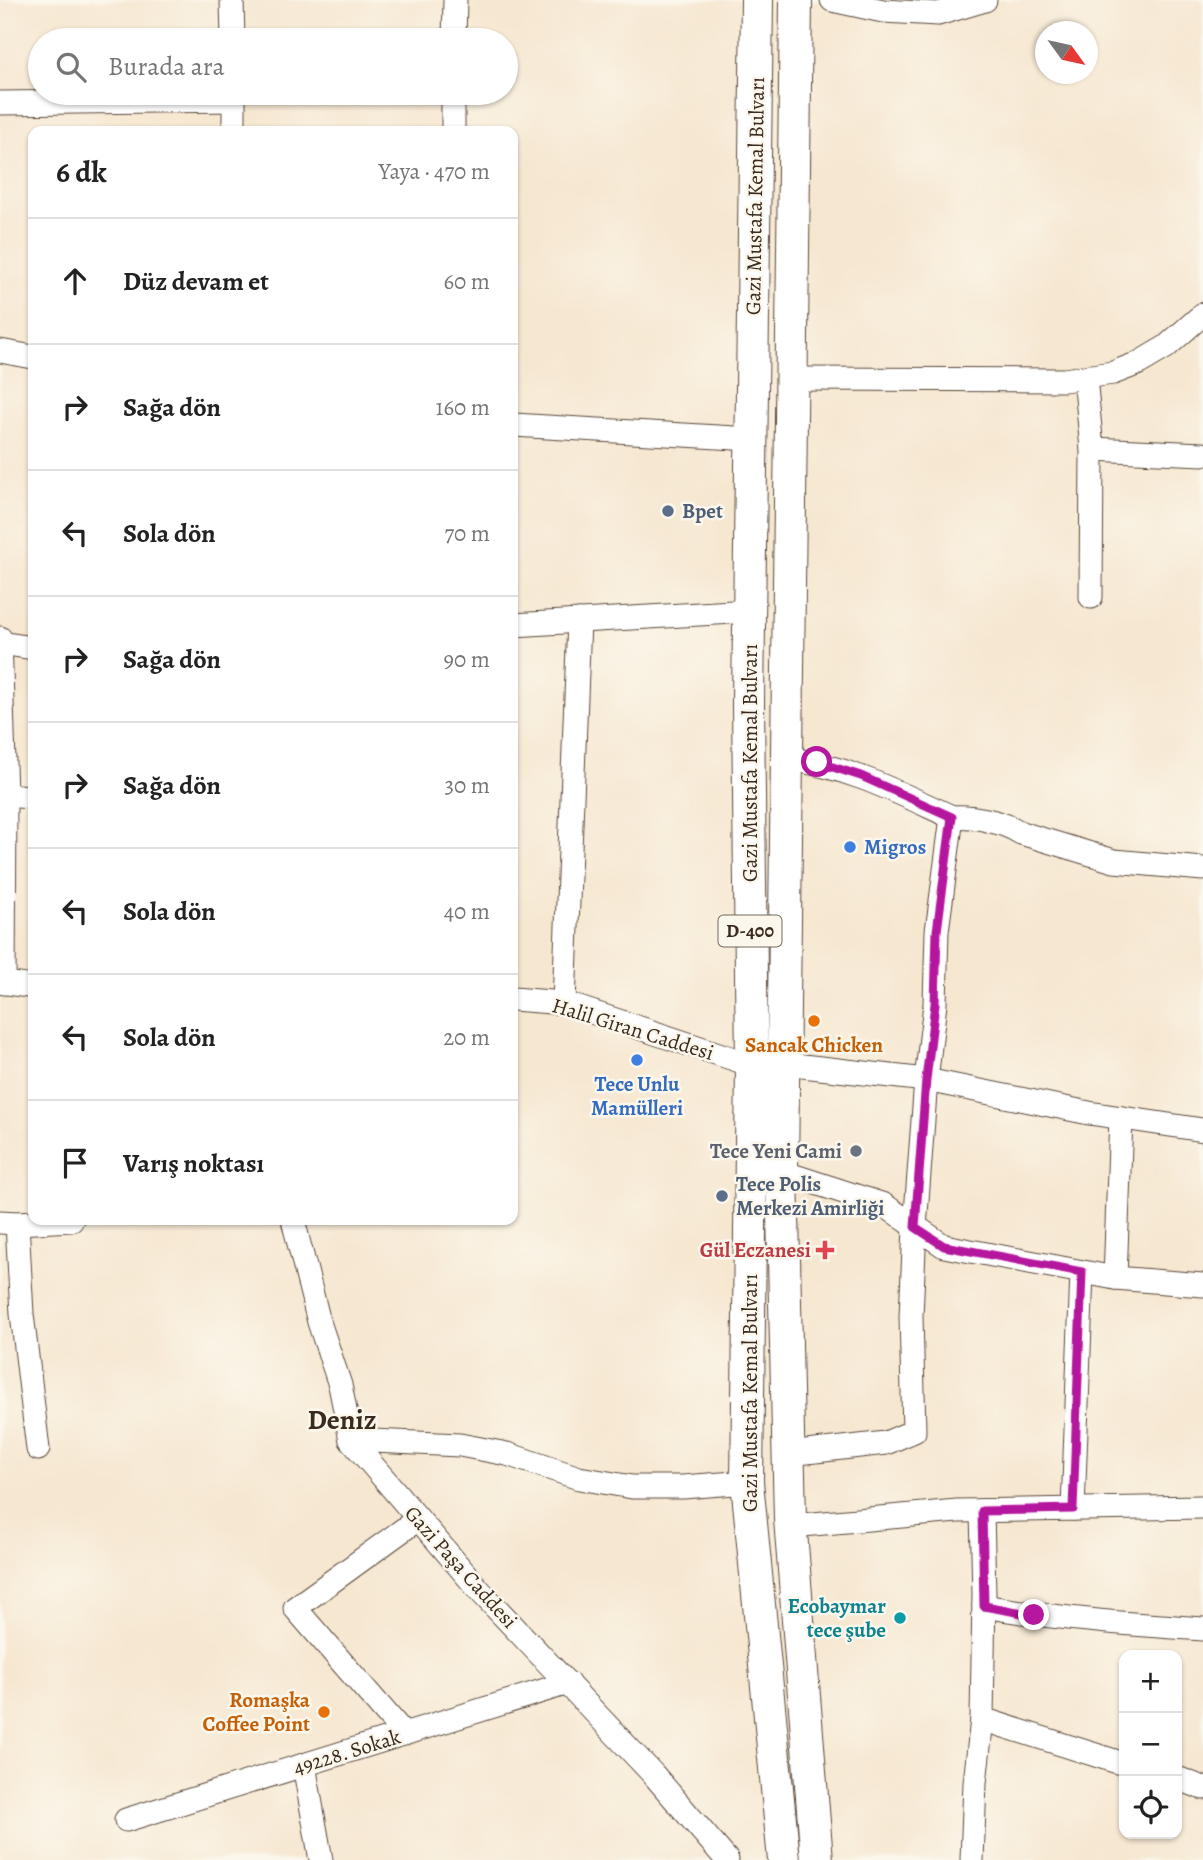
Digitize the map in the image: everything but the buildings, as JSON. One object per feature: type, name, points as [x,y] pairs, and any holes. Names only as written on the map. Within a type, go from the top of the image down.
[{"type":"highway","name":"Gazi Mustafa Kemal Bulvarı","points":[[757,0],[748,703],[752,1065],[747,1482],[784,1860]]},
{"type":"highway","name":"Gazi Mustafa Kemal Bulvarı","points":[[796,0],[782,1172],[791,1526],[817,1860]]},
{"type":"street","points":[[232,0],[233,28]]},
{"type":"street","points":[[454,28],[455,0]]},
{"type":"street","points":[[832,0],[883,11],[938,14],[985,0]]},
{"type":"street","points":[[0,103],[28,102]]},
{"type":"street","points":[[234,105],[234,126]]},
{"type":"street","points":[[453,105],[453,126]]},
{"type":"street","points":[[792,379],[1064,380],[1113,373],[1139,363],[1166,347],[1203,314]]},
{"type":"street","points":[[0,351],[28,356]]},
{"type":"street","points":[[1085,377],[1092,449],[1091,597]]},
{"type":"street","points":[[518,425],[752,439]]},
{"type":"street","points":[[1092,449],[1203,454]]},
{"type":"street","points":[[518,625],[750,611]]},
{"type":"street","points":[[564,1003],[579,621]]},
{"type":"street","points":[[28,647],[0,641],[2,983],[28,986]]},
{"type":"street","points":[[788,759],[817,762],[861,776],[952,817],[962,816],[1012,828],[1114,861],[1203,869]]},
{"type":"street","points":[[3,795],[28,797]]},
{"type":"street","points":[[789,1454],[886,1443],[914,1431],[911,1316],[915,1227],[926,1080],[935,1004],[937,931],[952,817]]},
{"type":"street","name":"Halil Giran Caddesi","points":[[518,999],[564,1003],[752,1065],[785,1064],[926,1080],[1121,1118],[1203,1130]]},
{"type":"street","points":[[1115,1278],[1121,1118]]},
{"type":"street","points":[[782,1172],[884,1205],[944,1246],[1115,1278],[1203,1284]]},
{"type":"street","points":[[28,1222],[8,1223],[38,1449]]},
{"type":"street","name":"Gazi Paşa Caddesi","points":[[294,1225],[319,1322],[340,1385],[351,1440],[480,1591],[653,1774],[727,1860]]},
{"type":"street","points":[[1073,1509],[1082,1272]]},
{"type":"street","points":[[351,1440],[460,1445],[507,1454],[579,1478],[632,1487],[683,1487],[747,1482]]},
{"type":"street","points":[[791,1526],[982,1511],[1203,1507]]},
{"type":"street","points":[[972,1860],[975,1783],[982,1719],[982,1511]]},
{"type":"street","points":[[404,1734],[295,1608],[418,1519]]},
{"type":"street","points":[[984,1606],[1095,1622],[1203,1629]]},
{"type":"street","name":"49228. Sokak","points":[[127,1820],[568,1684]]},
{"type":"street","points":[[982,1719],[1119,1762]]},
{"type":"street","points":[[304,1765],[321,1860]]},
{"type":"street","points":[[1182,1780],[1203,1788]]},
{"type":"place","name":"Bpet","points":[[668,511]]},
{"type":"place","name":"Migros","points":[[850,847]]},
{"type":"place","name":"Sancak Chicken","points":[[814,1021]]},
{"type":"place","name":"Tece Unlu Mamülleri","points":[[637,1060]]},
{"type":"place","name":"Tece Yeni Cami","points":[[856,1151]]},
{"type":"place","name":"Tece Polis Merkezi Amirliği","points":[[722,1196]]},
{"type":"place","name":"Gül Eczanesi","points":[[825,1250]]},
{"type":"place","name":"Ecobaymar tece şube","points":[[900,1618]]},
{"type":"place","name":"Romaşka Coffee Point","points":[[324,1712]]},
{"type":"district","name":"Deniz","points":[[342,1420]]},
{"type":"route","points":[[817,762],[861,776],[952,817],[937,931],[935,1004],[926,1080],[915,1227],[944,1246],[1082,1272],[1073,1509],[982,1511],[984,1606],[1034,1615]]}]
